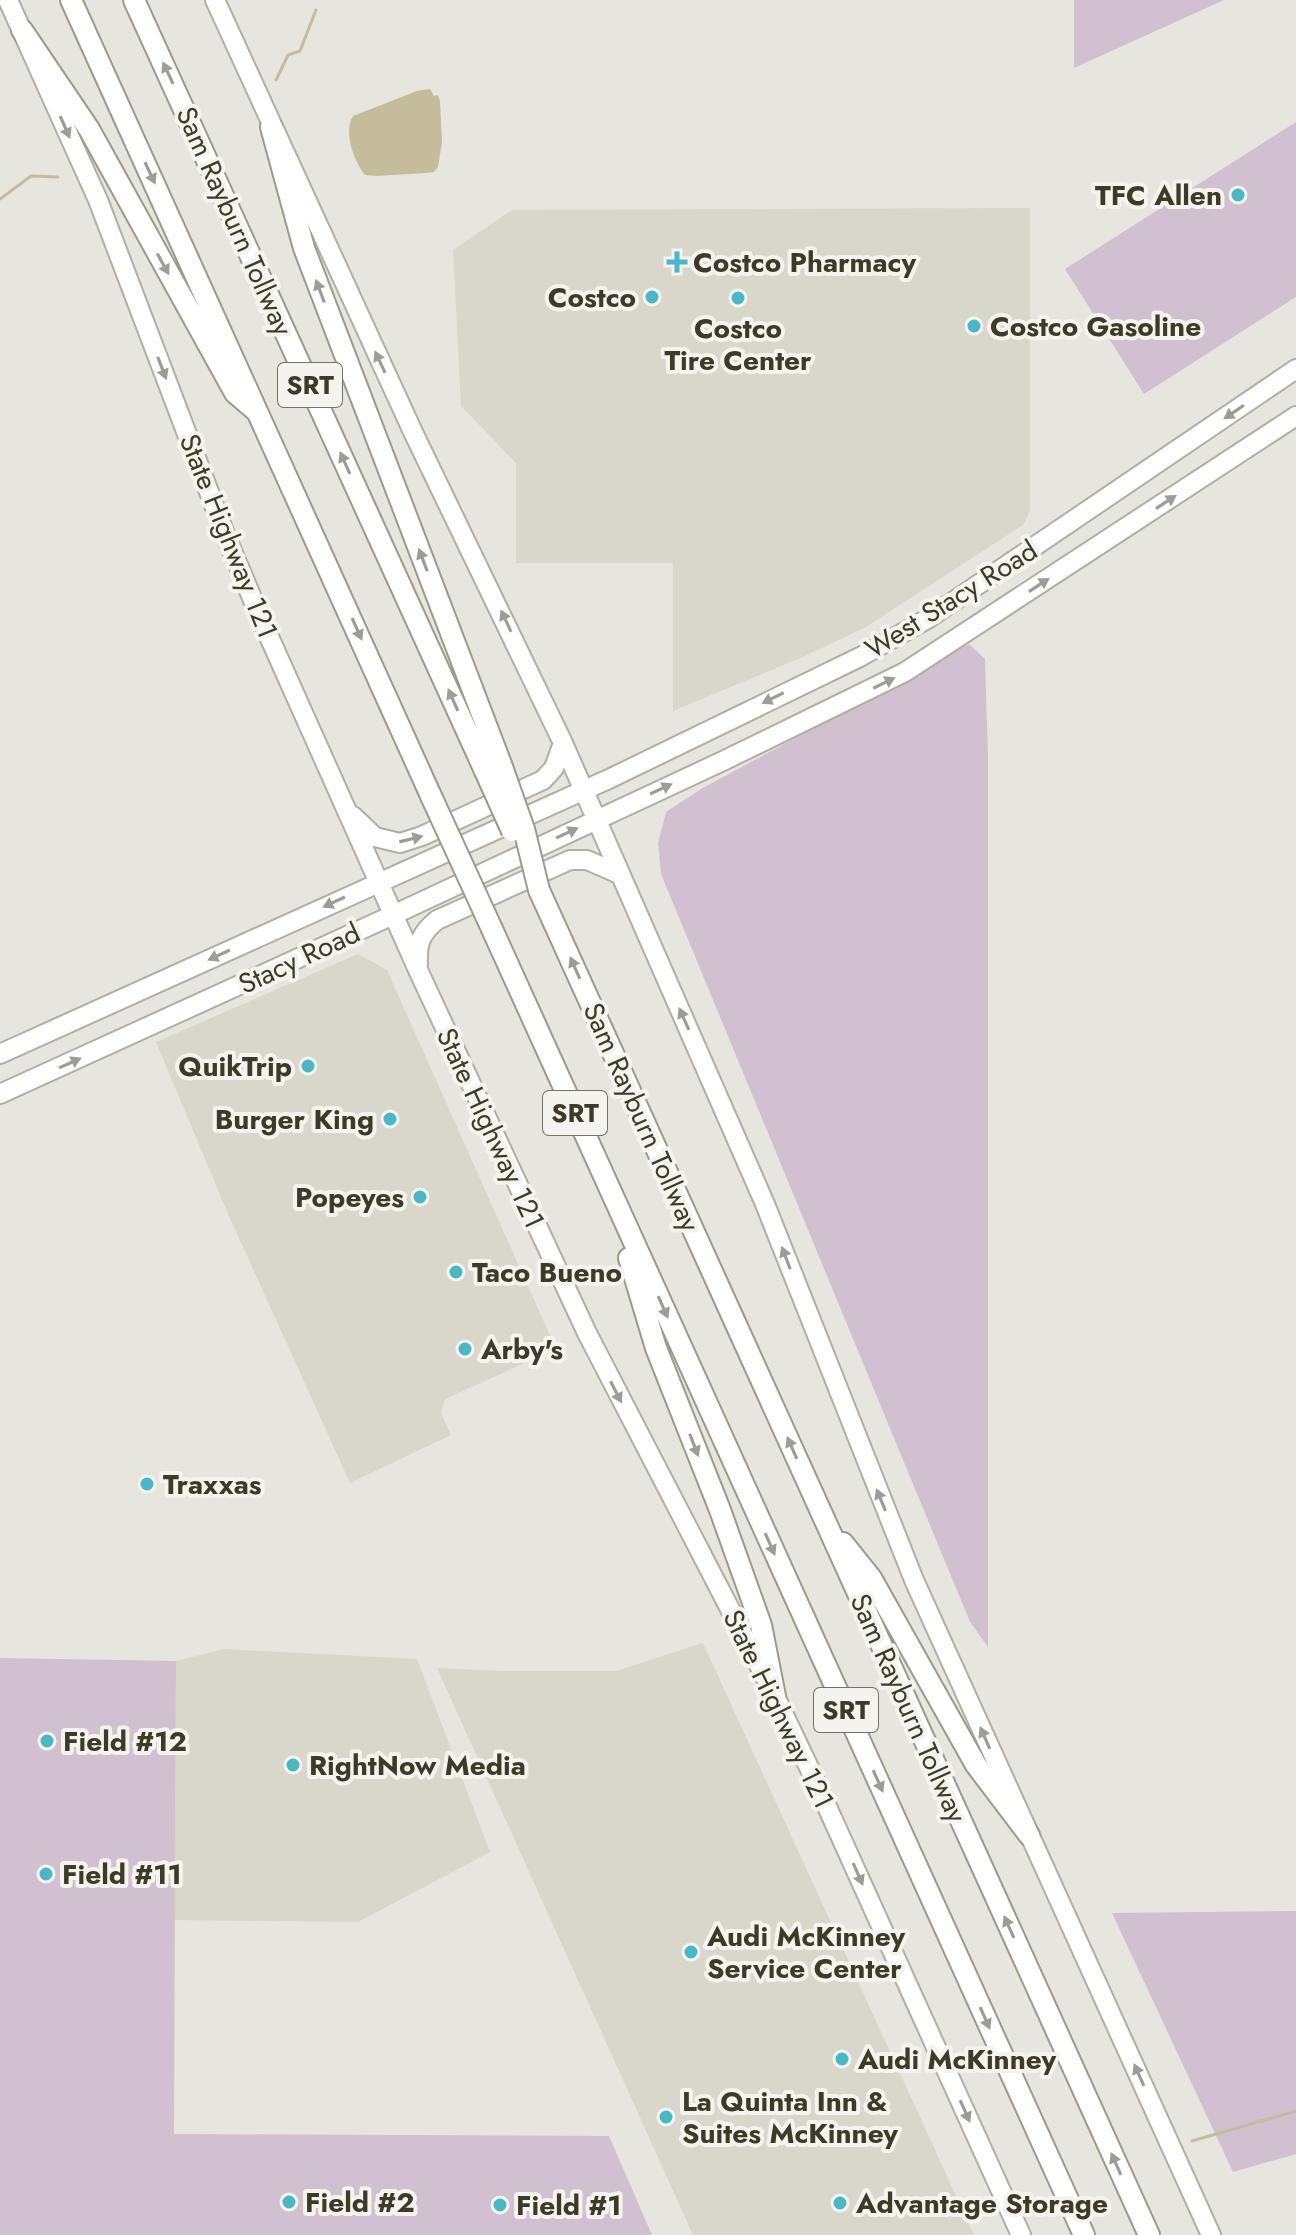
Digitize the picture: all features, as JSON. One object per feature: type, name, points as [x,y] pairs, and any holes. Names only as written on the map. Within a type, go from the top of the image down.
[{"type":"highway","name":"Sam Rayburn Tollway","points":[[71,0],[1084,2235]]},
{"type":"highway","name":"Sam Rayburn Tollway","points":[[134,0],[493,767],[542,896],[1149,2235]]},
{"type":"highway","points":[[22,30],[89,129],[235,393],[262,416]]},
{"type":"highway","points":[[271,127],[304,248],[493,767]]},
{"type":"highway","points":[[608,1185],[656,1348],[720,1510],[761,1625],[775,1696]]},
{"type":"highway","points":[[824,1519],[871,1578],[976,1765],[1029,1835]]},
{"type":"main road","name":"State Highway 121","points":[[8,0],[98,200],[236,560],[393,915],[587,1333],[775,1696],[1021,2235]]},
{"type":"main road","points":[[215,0],[413,432],[584,790],[765,1204],[914,1580],[1211,2235]]},
{"type":"main road","name":"West Stacy Road","points":[[584,790],[843,665],[929,618],[1296,369]]},
{"type":"main road","name":"West Stacy Road","points":[[596,819],[916,666],[1296,416]]},
{"type":"main road","points":[[1082,516],[1101,545]]},
{"type":"main road","points":[[789,729],[793,713],[849,686],[850,676],[843,665]]},
{"type":"main road","points":[[346,809],[375,837],[400,843],[422,836],[543,780],[554,768],[563,743]]},
{"type":"main road","name":"Stacy Road","points":[[0,1054],[584,790]]},
{"type":"main road","name":"Stacy Road","points":[[0,1094],[596,819]]},
{"type":"main road","points":[[418,970],[417,946],[424,930],[437,920],[570,860],[587,860],[619,874]]},
{"type":"shaded area","points":[[1074,0],[1224,0],[1074,68]]},
{"type":"shaded area","points":[[430,89],[440,101],[442,142],[438,167],[434,172],[426,173],[365,175],[351,146],[349,130],[353,116],[417,91]]},
{"type":"shaded area","name":"TFC Allen","points":[[1296,122],[1296,297],[1144,394],[1065,269]]},
{"type":"shaded area","points":[[1030,208],[1030,511],[1023,525],[866,627],[673,711],[673,563],[516,563],[516,463],[461,406],[453,250],[512,210]]},
{"type":"shaded area","points":[[969,644],[985,659],[988,759],[988,1647],[970,1622],[661,874],[658,843],[666,812],[701,789]]},
{"type":"shaded area","points":[[358,954],[387,970],[556,1349],[445,1399],[441,1413],[451,1435],[350,1483],[228,1214],[156,1042]]},
{"type":"shaded area","points":[[703,1643],[974,2235],[693,2235],[437,1668],[616,1671]]},
{"type":"shaded area","points":[[224,1649],[417,1659],[490,1852],[358,1922],[175,1920],[176,1661]]},
{"type":"shaded area","points":[[0,1658],[176,1661],[174,2134],[609,2136],[652,2235],[0,2235]]},
{"type":"shaded area","points":[[1296,1911],[1296,2154],[1233,2172],[1112,1913]]},
{"type":"waterway","points":[[276,80],[288,55],[300,51],[316,10]]},
{"type":"waterway","points":[[0,199],[31,176],[58,177]]},
{"type":"waterway","points":[[1192,2141],[1296,2111]]},
{"type":"place","name":"TFC Allen","points":[[1238,195]]},
{"type":"place","name":"Costco Pharmacy","points":[[677,262]]},
{"type":"place","name":"Costco","points":[[652,297]]},
{"type":"place","name":"Costco Tire Center","points":[[738,298]]},
{"type":"place","name":"Costco Gasoline","points":[[974,326]]},
{"type":"place","name":"QuikTrip","points":[[308,1066]]},
{"type":"place","name":"Burger King","points":[[390,1119]]},
{"type":"place","name":"Popeyes","points":[[420,1197]]},
{"type":"place","name":"Taco Bueno","points":[[456,1272]]},
{"type":"place","name":"Arby's","points":[[465,1349]]},
{"type":"place","name":"Traxxas","points":[[147,1484]]},
{"type":"place","name":"Field #12","points":[[47,1741]]},
{"type":"place","name":"RightNow Media","points":[[293,1765]]},
{"type":"place","name":"Field #11","points":[[46,1874]]},
{"type":"place","name":"Audi McKinney Service Center","points":[[691,1952]]},
{"type":"place","name":"Audi McKinney","points":[[842,2059]]},
{"type":"place","name":"La Quinta Inn & Suites McKinney","points":[[666,2117]]},
{"type":"place","name":"Field #2","points":[[289,2202]]},
{"type":"place","name":"Advantage Storage","points":[[840,2203]]},
{"type":"place","name":"Field #1","points":[[500,2205]]}]
